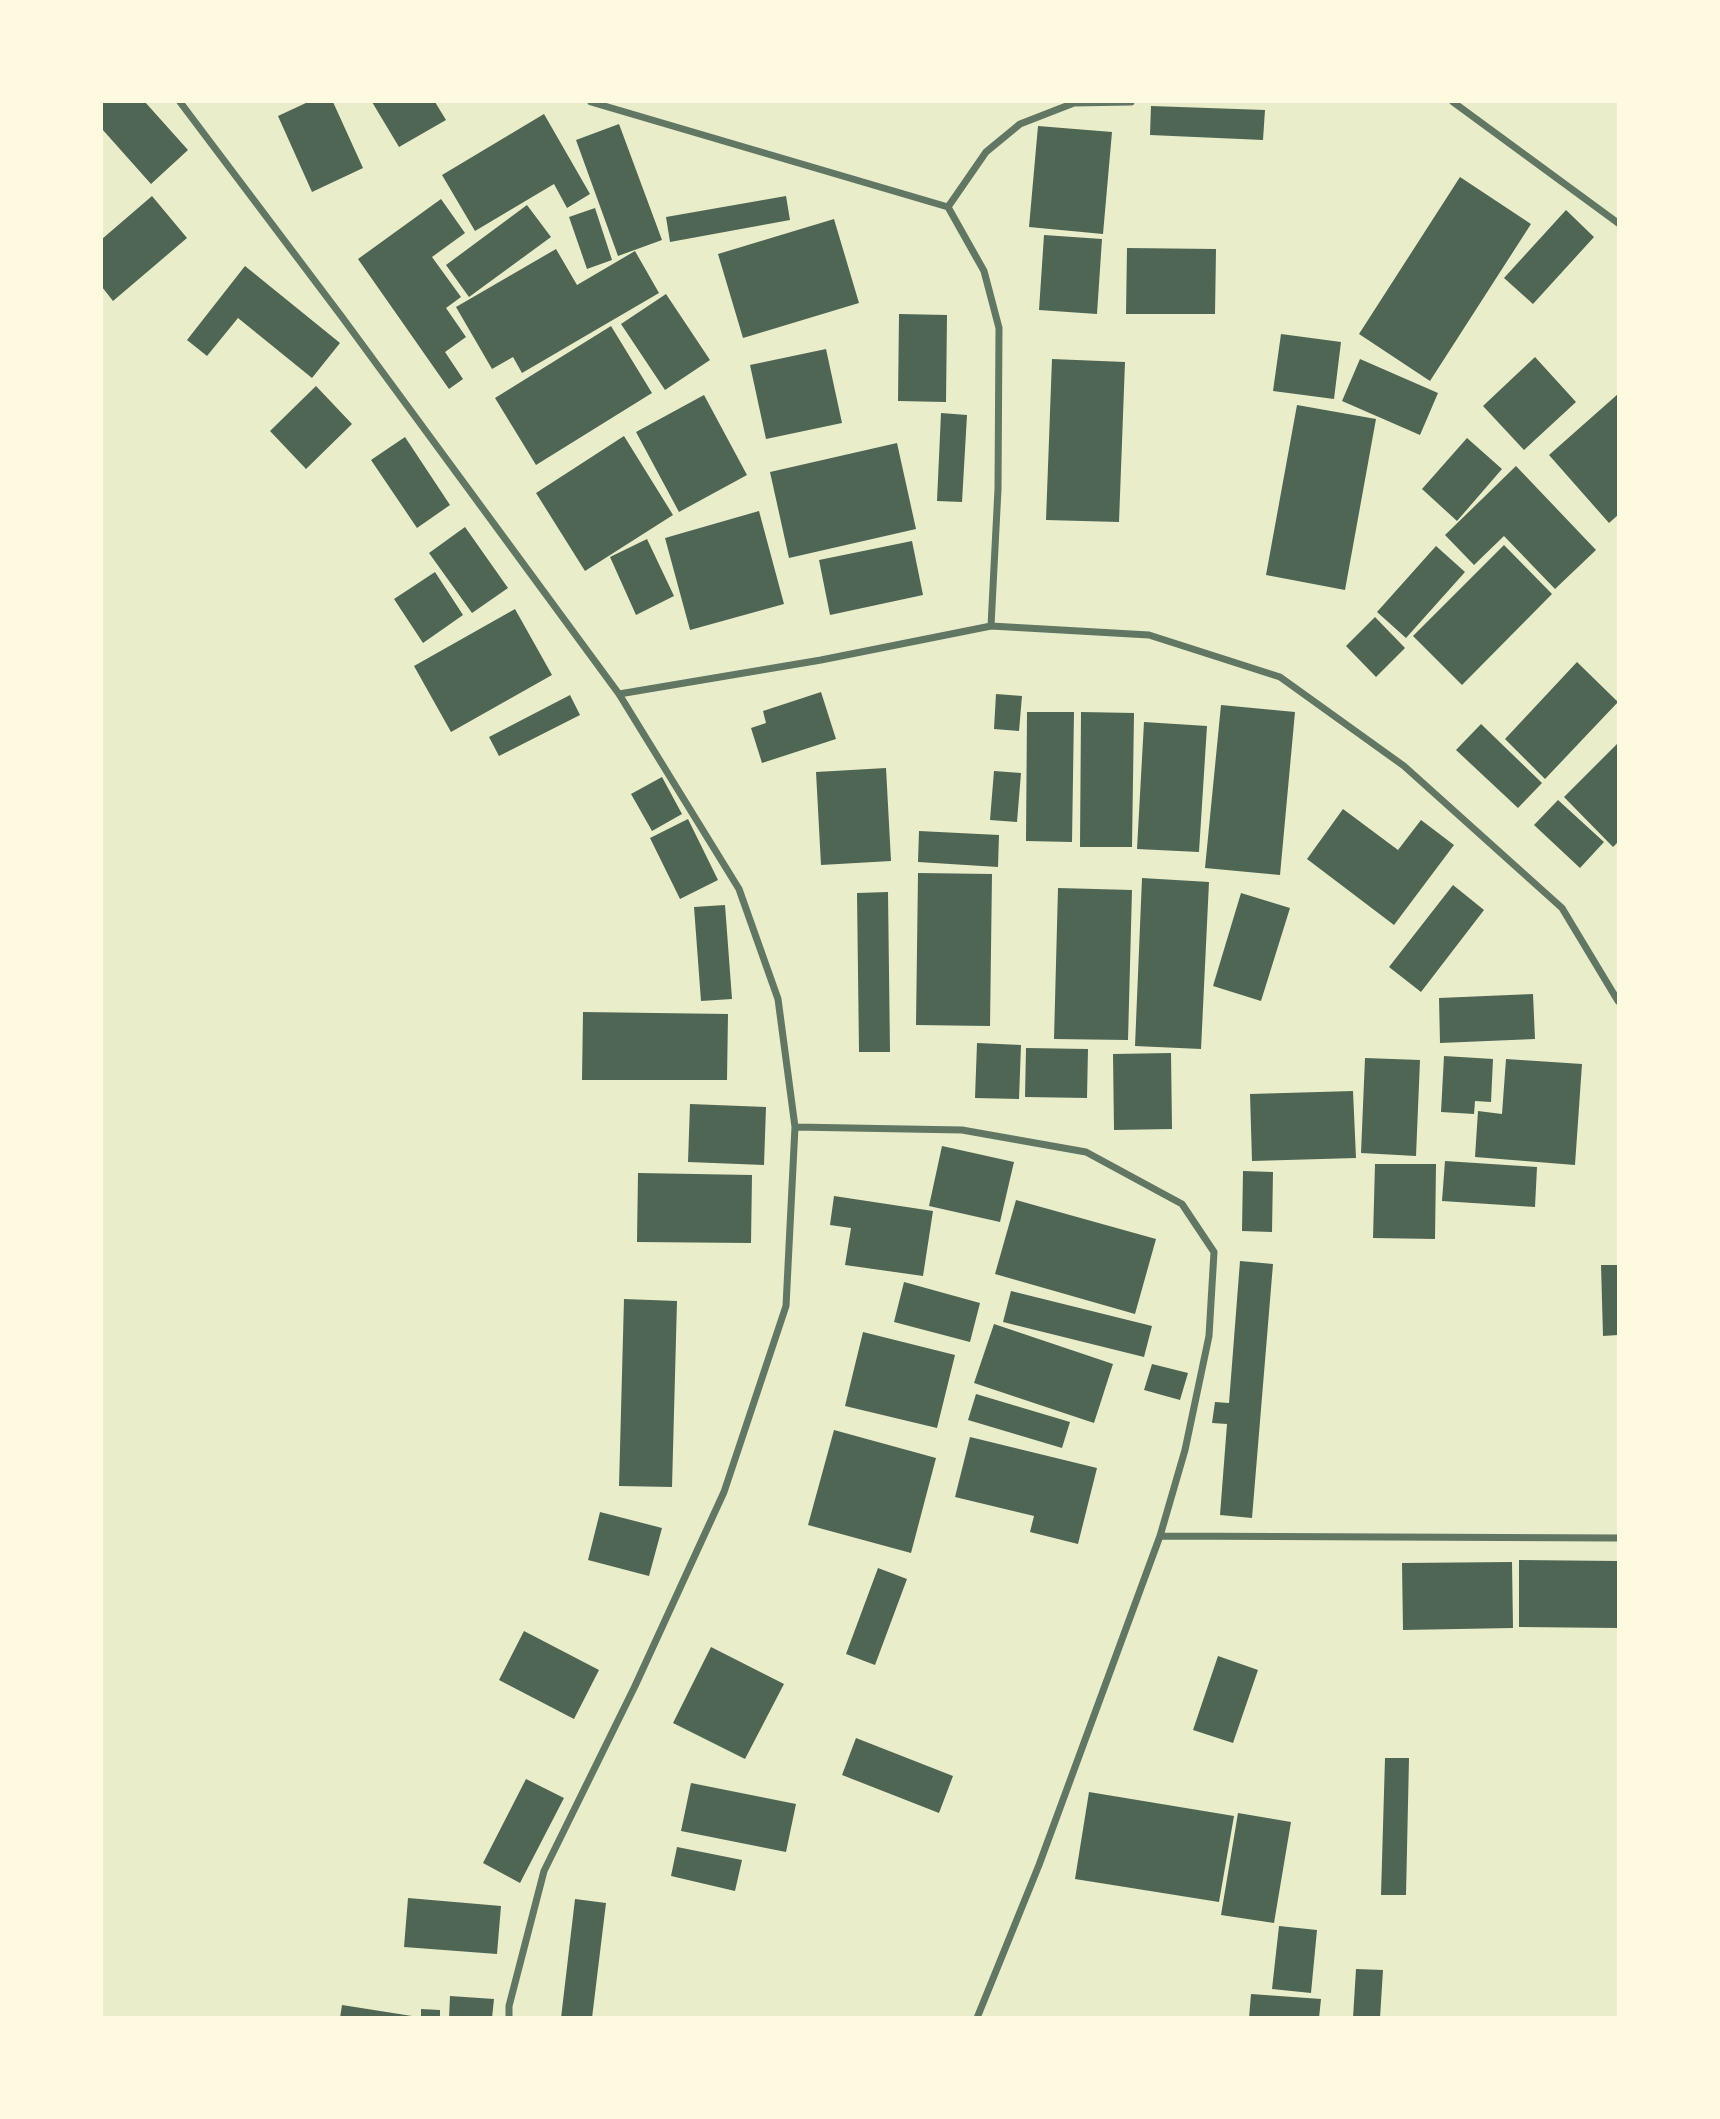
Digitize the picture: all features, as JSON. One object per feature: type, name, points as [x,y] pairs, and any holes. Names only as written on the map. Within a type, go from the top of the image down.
[{"type":"street","points":[[180,102],[619,694],[739,889],[778,999],[795,1127],[786,1306],[724,1492],[635,1686],[544,1871],[509,2006],[509,2018]]},
{"type":"street","points":[[591,102],[948,207],[984,271],[999,328],[998,489],[991,626]]},
{"type":"street","points":[[948,207],[986,152],[1020,124],[1074,103],[1131,102]]},
{"type":"street","points":[[1454,102],[1619,223]]},
{"type":"street","points":[[619,694],[821,660],[991,626],[1149,635],[1280,677],[1404,766],[1562,908],[1619,1001]]},
{"type":"street","points":[[795,1127],[962,1130],[1086,1152],[1182,1204],[1214,1252],[1209,1336],[1185,1450],[1160,1536],[1040,1865],[977,2018]]},
{"type":"street","points":[[1160,1536],[1619,1538]]},
{"type":"building","points":[[102,102],[145,102],[188,150],[151,184],[102,129]]},
{"type":"building","points":[[308,102],[333,102],[363,168],[312,192],[278,116]]},
{"type":"building","points":[[372,102],[435,102],[446,120],[399,147]]},
{"type":"building","points":[[1151,106],[1265,110],[1263,140],[1150,135]]},
{"type":"building","points":[[544,114],[590,194],[567,208],[554,184],[475,231],[442,175]]},
{"type":"building","points":[[619,124],[662,240],[618,256],[576,140]]},
{"type":"building","points":[[1038,126],[1112,132],[1103,234],[1029,227]]},
{"type":"building","points":[[1460,177],[1531,224],[1430,381],[1359,334]]},
{"type":"building","points":[[152,196],[187,238],[113,301],[102,287],[102,239]]},
{"type":"building","points":[[786,196],[790,220],[670,242],[666,217]]},
{"type":"building","points":[[441,199],[465,233],[432,257],[461,297],[446,308],[466,337],[445,352],[463,379],[449,389],[358,259]]},
{"type":"building","points":[[527,205],[551,237],[469,297],[446,265]]},
{"type":"building","points":[[595,208],[612,260],[587,269],[569,217]]},
{"type":"building","points":[[1566,210],[1594,237],[1533,304],[1504,278]]},
{"type":"building","points":[[834,219],[859,303],[743,338],[718,254]]},
{"type":"building","points":[[1044,235],[1102,239],[1097,314],[1039,310]]},
{"type":"building","points":[[1127,248],[1216,249],[1215,314],[1126,314]]},
{"type":"building","points":[[556,249],[577,285],[635,251],[659,293],[522,373],[513,357],[492,369],[456,307]]},
{"type":"building","points":[[245,266],[340,343],[312,378],[238,318],[207,356],[187,340]]},
{"type":"building","points":[[666,294],[710,360],[665,390],[621,324]]},
{"type":"building","points":[[899,314],[947,315],[946,402],[898,401]]},
{"type":"building","points":[[611,326],[652,393],[536,465],[495,398]]},
{"type":"building","points":[[1281,334],[1341,342],[1334,399],[1273,391]]},
{"type":"building","points":[[826,349],[842,423],[766,439],[750,365]]},
{"type":"building","points":[[1535,357],[1576,402],[1524,450],[1483,406]]},
{"type":"building","points":[[1052,359],[1125,362],[1119,522],[1046,520]]},
{"type":"building","points":[[1360,359],[1438,393],[1420,435],[1342,401]]},
{"type":"building","points":[[316,386],[352,424],[306,469],[270,431]]},
{"type":"building","points":[[1618,394],[1618,515],[1609,523],[1549,455]]},
{"type":"building","points":[[704,395],[747,475],[679,512],[636,432]]},
{"type":"building","points":[[1297,405],[1376,419],[1345,590],[1266,575]]},
{"type":"building","points":[[941,413],[967,415],[962,502],[937,501]]},
{"type":"building","points":[[624,436],[673,515],[585,571],[536,493]]},
{"type":"building","points":[[405,437],[450,505],[417,528],[371,460]]},
{"type":"building","points":[[1467,438],[1502,469],[1457,521],[1422,489]]},
{"type":"building","points":[[897,443],[916,529],[789,558],[770,472]]},
{"type":"building","points":[[1516,466],[1596,550],[1555,589],[1504,536],[1474,565],[1445,535]]},
{"type":"building","points":[[759,511],[784,604],[690,630],[665,538]]},
{"type":"building","points":[[465,527],[508,588],[472,613],[429,553]]},
{"type":"building","points":[[647,539],[674,596],[636,615],[610,557]]},
{"type":"building","points":[[912,541],[923,595],[830,615],[819,560]]},
{"type":"building","points":[[1504,545],[1552,594],[1462,685],[1413,636]]},
{"type":"building","points":[[1436,546],[1465,572],[1406,638],[1377,612]]},
{"type":"building","points":[[435,572],[463,615],[423,643],[394,599]]},
{"type":"building","points":[[515,609],[552,675],[451,732],[414,666]]},
{"type":"building","points":[[1375,617],[1405,648],[1376,677],[1346,646]]},
{"type":"building","points":[[1577,662],[1618,702],[1545,779],[1505,739]]},
{"type":"building","points":[[821,692],[836,739],[762,763],[751,728],[766,723],[763,711]]},
{"type":"building","points":[[996,694],[1022,696],[1019,731],[994,729]]},
{"type":"building","points":[[570,695],[580,715],[499,756],[489,737]]},
{"type":"building","points":[[1221,705],[1295,712],[1280,875],[1205,868]]},
{"type":"building","points":[[1027,712],[1074,712],[1072,842],[1026,841]]},
{"type":"building","points":[[1081,712],[1134,713],[1132,847],[1080,847]]},
{"type":"building","points":[[1144,722],[1207,726],[1199,852],[1137,849]]},
{"type":"building","points":[[1481,724],[1542,783],[1518,808],[1456,750]]},
{"type":"building","points":[[1618,743],[1618,842],[1613,847],[1564,797]]},
{"type":"building","points":[[886,768],[891,861],[821,865],[816,772]]},
{"type":"building","points":[[994,771],[1021,773],[1017,822],[990,820]]},
{"type":"building","points":[[662,777],[682,814],[652,831],[631,794]]},
{"type":"building","points":[[1558,800],[1604,842],[1580,868],[1534,825]]},
{"type":"building","points":[[1343,809],[1398,850],[1421,820],[1454,845],[1394,925],[1307,859]]},
{"type":"building","points":[[688,819],[718,880],[680,899],[650,838]]},
{"type":"building","points":[[919,831],[999,835],[998,867],[918,862]]},
{"type":"building","points":[[918,873],[992,874],[990,1026],[916,1025]]},
{"type":"building","points":[[1142,878],[1209,882],[1201,1049],[1135,1046]]},
{"type":"building","points":[[1453,885],[1484,910],[1421,992],[1389,967]]},
{"type":"building","points":[[1058,888],[1132,890],[1128,1040],[1054,1039]]},
{"type":"building","points":[[888,892],[890,1052],[859,1052],[857,893]]},
{"type":"building","points":[[1241,893],[1290,908],[1261,1001],[1213,986]]},
{"type":"building","points":[[725,905],[732,999],[701,1001],[694,907]]},
{"type":"building","points":[[1533,994],[1535,1039],[1440,1043],[1439,998]]},
{"type":"building","points":[[583,1012],[728,1014],[727,1080],[582,1080]]},
{"type":"building","points":[[977,1043],[1021,1045],[1019,1099],[975,1098]]},
{"type":"building","points":[[1026,1048],[1088,1049],[1087,1098],[1025,1097]]},
{"type":"building","points":[[1171,1053],[1172,1129],[1114,1130],[1113,1054]]},
{"type":"building","points":[[1444,1056],[1493,1059],[1491,1102],[1475,1101],[1474,1114],[1441,1112]]},
{"type":"building","points":[[1365,1058],[1420,1060],[1416,1156],[1361,1153]]},
{"type":"building","points":[[1506,1059],[1582,1064],[1575,1165],[1475,1157],[1478,1111],[1502,1114]]},
{"type":"building","points":[[1353,1091],[1356,1158],[1252,1161],[1250,1094]]},
{"type":"building","points":[[690,1104],[766,1107],[764,1165],[688,1162]]},
{"type":"building","points":[[942,1146],[1014,1162],[1000,1222],[929,1206]]},
{"type":"building","points":[[1445,1161],[1537,1167],[1535,1207],[1442,1201]]},
{"type":"building","points":[[1375,1164],[1436,1164],[1435,1239],[1373,1238]]},
{"type":"building","points":[[1243,1171],[1273,1172],[1272,1232],[1242,1231]]},
{"type":"building","points":[[638,1173],[752,1175],[751,1243],[637,1242]]},
{"type":"building","points":[[834,1196],[933,1211],[923,1276],[845,1265],[851,1228],[830,1225]]},
{"type":"building","points":[[1016,1200],[1156,1239],[1135,1314],[995,1274]]},
{"type":"building","points":[[1240,1261],[1273,1264],[1252,1518],[1220,1515],[1227,1424],[1212,1423],[1215,1402],[1229,1403]]},
{"type":"building","points":[[1601,1265],[1618,1265],[1618,1335],[1603,1336]]},
{"type":"building","points":[[904,1282],[980,1303],[970,1342],[894,1322]]},
{"type":"building","points":[[1011,1291],[1152,1326],[1144,1357],[1003,1322]]},
{"type":"building","points":[[624,1299],[677,1301],[672,1487],[619,1486]]},
{"type":"building","points":[[994,1324],[1113,1364],[1094,1423],[974,1383]]},
{"type":"building","points":[[863,1332],[955,1355],[937,1428],[845,1406]]},
{"type":"building","points":[[1152,1364],[1188,1373],[1180,1400],[1144,1390]]},
{"type":"building","points":[[976,1394],[1070,1422],[1062,1448],[968,1420]]},
{"type":"building","points":[[834,1430],[936,1458],[911,1553],[808,1525]]},
{"type":"building","points":[[970,1437],[1097,1468],[1078,1544],[1030,1532],[1034,1516],[955,1497]]},
{"type":"building","points":[[600,1512],[662,1528],[649,1576],[588,1560]]},
{"type":"building","points":[[1519,1560],[1618,1561],[1618,1628],[1519,1627]]},
{"type":"building","points":[[1512,1562],[1513,1628],[1403,1630],[1402,1563]]},
{"type":"building","points":[[878,1568],[907,1579],[875,1665],[846,1654]]},
{"type":"building","points":[[524,1631],[599,1670],[574,1719],[499,1680]]},
{"type":"building","points":[[711,1647],[784,1684],[745,1759],[673,1723]]},
{"type":"building","points":[[1218,1656],[1258,1670],[1233,1743],[1193,1730]]},
{"type":"building","points":[[856,1738],[953,1776],[939,1813],[842,1775]]},
{"type":"building","points":[[1385,1758],[1409,1758],[1406,1895],[1381,1895]]},
{"type":"building","points":[[526,1779],[564,1798],[520,1883],[483,1863]]},
{"type":"building","points":[[691,1783],[796,1804],[786,1852],[681,1831]]},
{"type":"building","points":[[1089,1792],[1234,1816],[1219,1902],[1075,1879]]},
{"type":"building","points":[[1238,1813],[1291,1822],[1274,1923],[1221,1915]]},
{"type":"building","points":[[677,1847],[742,1860],[735,1891],[671,1876]]},
{"type":"building","points":[[408,1898],[501,1906],[497,1954],[404,1947]]},
{"type":"building","points":[[575,1899],[606,1903],[592,2018],[561,2018]]},
{"type":"building","points":[[1279,1926],[1317,1930],[1311,1993],[1272,1989]]},
{"type":"building","points":[[1356,1969],[1383,1970],[1380,2018],[1353,2018]]},
{"type":"building","points":[[1251,1994],[1321,1999],[1319,2018],[1249,2018]]},
{"type":"building","points":[[450,1996],[494,1999],[492,2018],[449,2018]]},
{"type":"building","points":[[342,2005],[412,2016],[412,2018],[340,2018]]},
{"type":"building","points":[[421,2009],[440,2010],[440,2018],[421,2018]]}]
